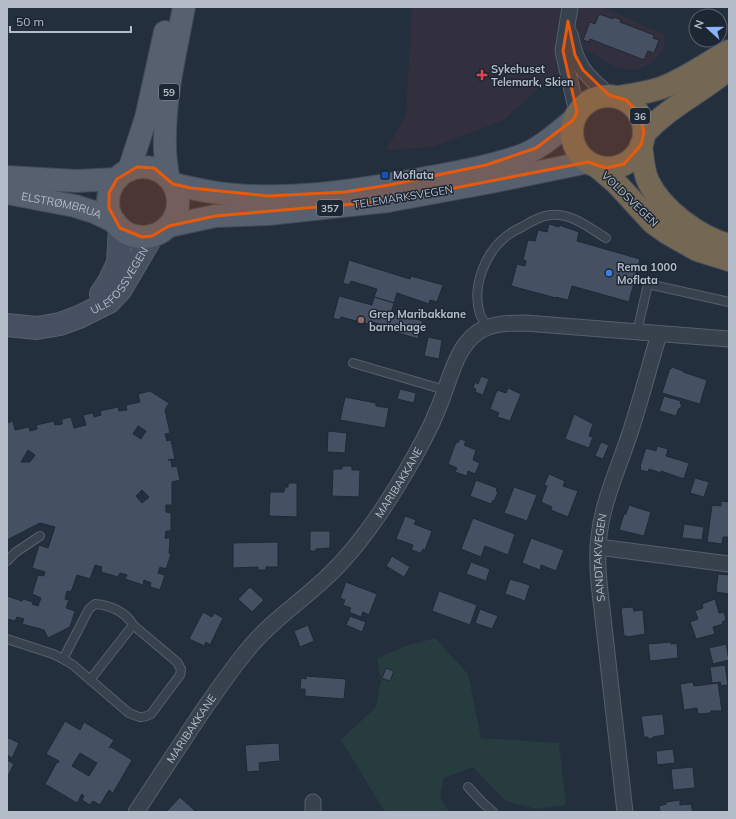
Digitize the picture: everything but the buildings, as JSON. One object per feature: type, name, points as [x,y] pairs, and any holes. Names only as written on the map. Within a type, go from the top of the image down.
[{"type":"highway","name":"36","points":[[575,116],[583,105],[599,96],[640,94],[659,89],[729,51]]},
{"type":"highway","name":"36","points":[[592,164],[606,168],[624,164],[632,158],[642,139],[658,119],[729,69]]},
{"type":"highway","name":"36","points":[[613,96],[630,103],[640,114],[643,123],[642,139]]},
{"type":"highway","points":[[575,116],[572,139],[580,155],[592,164]]},
{"type":"highway","name":"VOLDSVEGEN","points":[[642,139],[643,165],[648,180],[667,207],[683,221],[704,235],[729,245]]},
{"type":"highway","name":"VOLDSVEGEN","points":[[592,164],[617,184],[653,223],[667,233],[697,250],[729,260]]},
{"type":"main road","name":"59","points":[[123,174],[146,118],[171,7]]},
{"type":"main road","name":"59","points":[[171,180],[165,143],[166,110],[184,7]]},
{"type":"main road","name":"TELEMARKSVEGEN","points":[[171,180],[212,192],[235,195],[268,196],[345,192],[444,175],[486,166],[521,156],[536,148],[575,116]]},
{"type":"main road","name":"TELEMARKSVEGEN","points":[[160,231],[215,216],[268,214],[388,201],[592,164]]},
{"type":"main road","name":"357","points":[[123,174],[146,167],[158,170],[171,180]]},
{"type":"main road","name":"ELSTRØMBRUA","points":[[7,177],[76,182],[123,174]]},
{"type":"main road","points":[[117,225],[109,208],[108,200],[110,193],[123,174]]},
{"type":"main road","points":[[160,231],[175,218],[178,208],[177,192],[171,180]]},
{"type":"main road","name":"ELSTRØMBRUA","points":[[7,193],[75,206],[94,212],[117,225]]},
{"type":"main road","name":"357","points":[[117,225],[134,236],[142,237],[160,231]]},
{"type":"street","points":[[569,14],[575,55],[582,70],[592,81],[613,96]]},
{"type":"street","points":[[569,14],[563,51],[575,116]]},
{"type":"street","name":"ULEFOSSVEGEN","points":[[79,316],[102,294],[118,264],[117,225]]},
{"type":"street","name":"ULEFOSSVEGEN","points":[[7,326],[36,328],[60,324],[109,302],[121,289],[160,231]]},
{"type":"street","name":"MARIBAKKANE","points":[[136,812],[219,688],[250,646],[283,615],[331,574],[358,544],[374,523],[418,452],[432,423],[460,352],[468,341],[478,333],[498,324],[525,323],[729,339]]},
{"type":"street","name":"SANDTAKVEGEN","points":[[624,812],[601,602],[598,547],[609,492],[645,386],[658,334]]},
{"type":"street","points":[[598,547],[729,564]]},
{"type":"lane","points":[[487,328],[480,313],[478,298],[480,280],[484,264],[494,249],[508,235],[534,220],[549,215],[576,219],[606,238]]},
{"type":"lane","points":[[637,332],[648,284],[729,302]]},
{"type":"lane","points":[[353,363],[445,390]]},
{"type":"lane","points":[[7,561],[16,552],[40,536]]},
{"type":"lane","points":[[7,639],[53,654],[73,665],[129,714],[137,717],[144,718],[151,714],[180,675],[181,669],[177,662],[133,625],[130,618],[102,604],[95,604],[89,609],[63,659]]},
{"type":"lane","points":[[90,680],[133,625]]},
{"type":"lane","points":[[468,787],[493,812]]},
{"type":"highlighted area","points":[[568,21],[575,55],[583,70],[609,95],[626,100],[640,114],[644,133],[641,145],[624,164],[606,168],[588,162],[388,201],[215,216],[169,226],[152,236],[142,237],[120,228],[109,208],[109,193],[117,179],[137,167],[154,168],[173,184],[191,188],[268,196],[345,192],[389,185],[486,165],[536,148],[573,120],[577,112],[563,51]]},
{"type":"shaded area","name":"Sykehuset Telemark, Skien","points":[[412,7],[603,7],[665,35],[664,48],[653,62],[641,68],[631,70],[615,67],[583,48],[586,59],[547,80],[504,120],[432,147],[386,150],[406,115]]},
{"type":"green space","points":[[435,638],[468,674],[481,738],[559,743],[566,805],[536,809],[506,801],[473,767],[444,778],[440,797],[449,812],[385,812],[341,740],[376,707],[381,680],[377,658],[406,646]]},
{"type":"place","name":"Sykehuset Telemark, Skien","points":[[482,75]]},
{"type":"place","name":"Moflata","points":[[385,175]]},
{"type":"place","name":"Rema 1000 Moflata","points":[[609,273]]},
{"type":"place","name":"Grep Maribakkane barnehage","points":[[361,320]]}]
